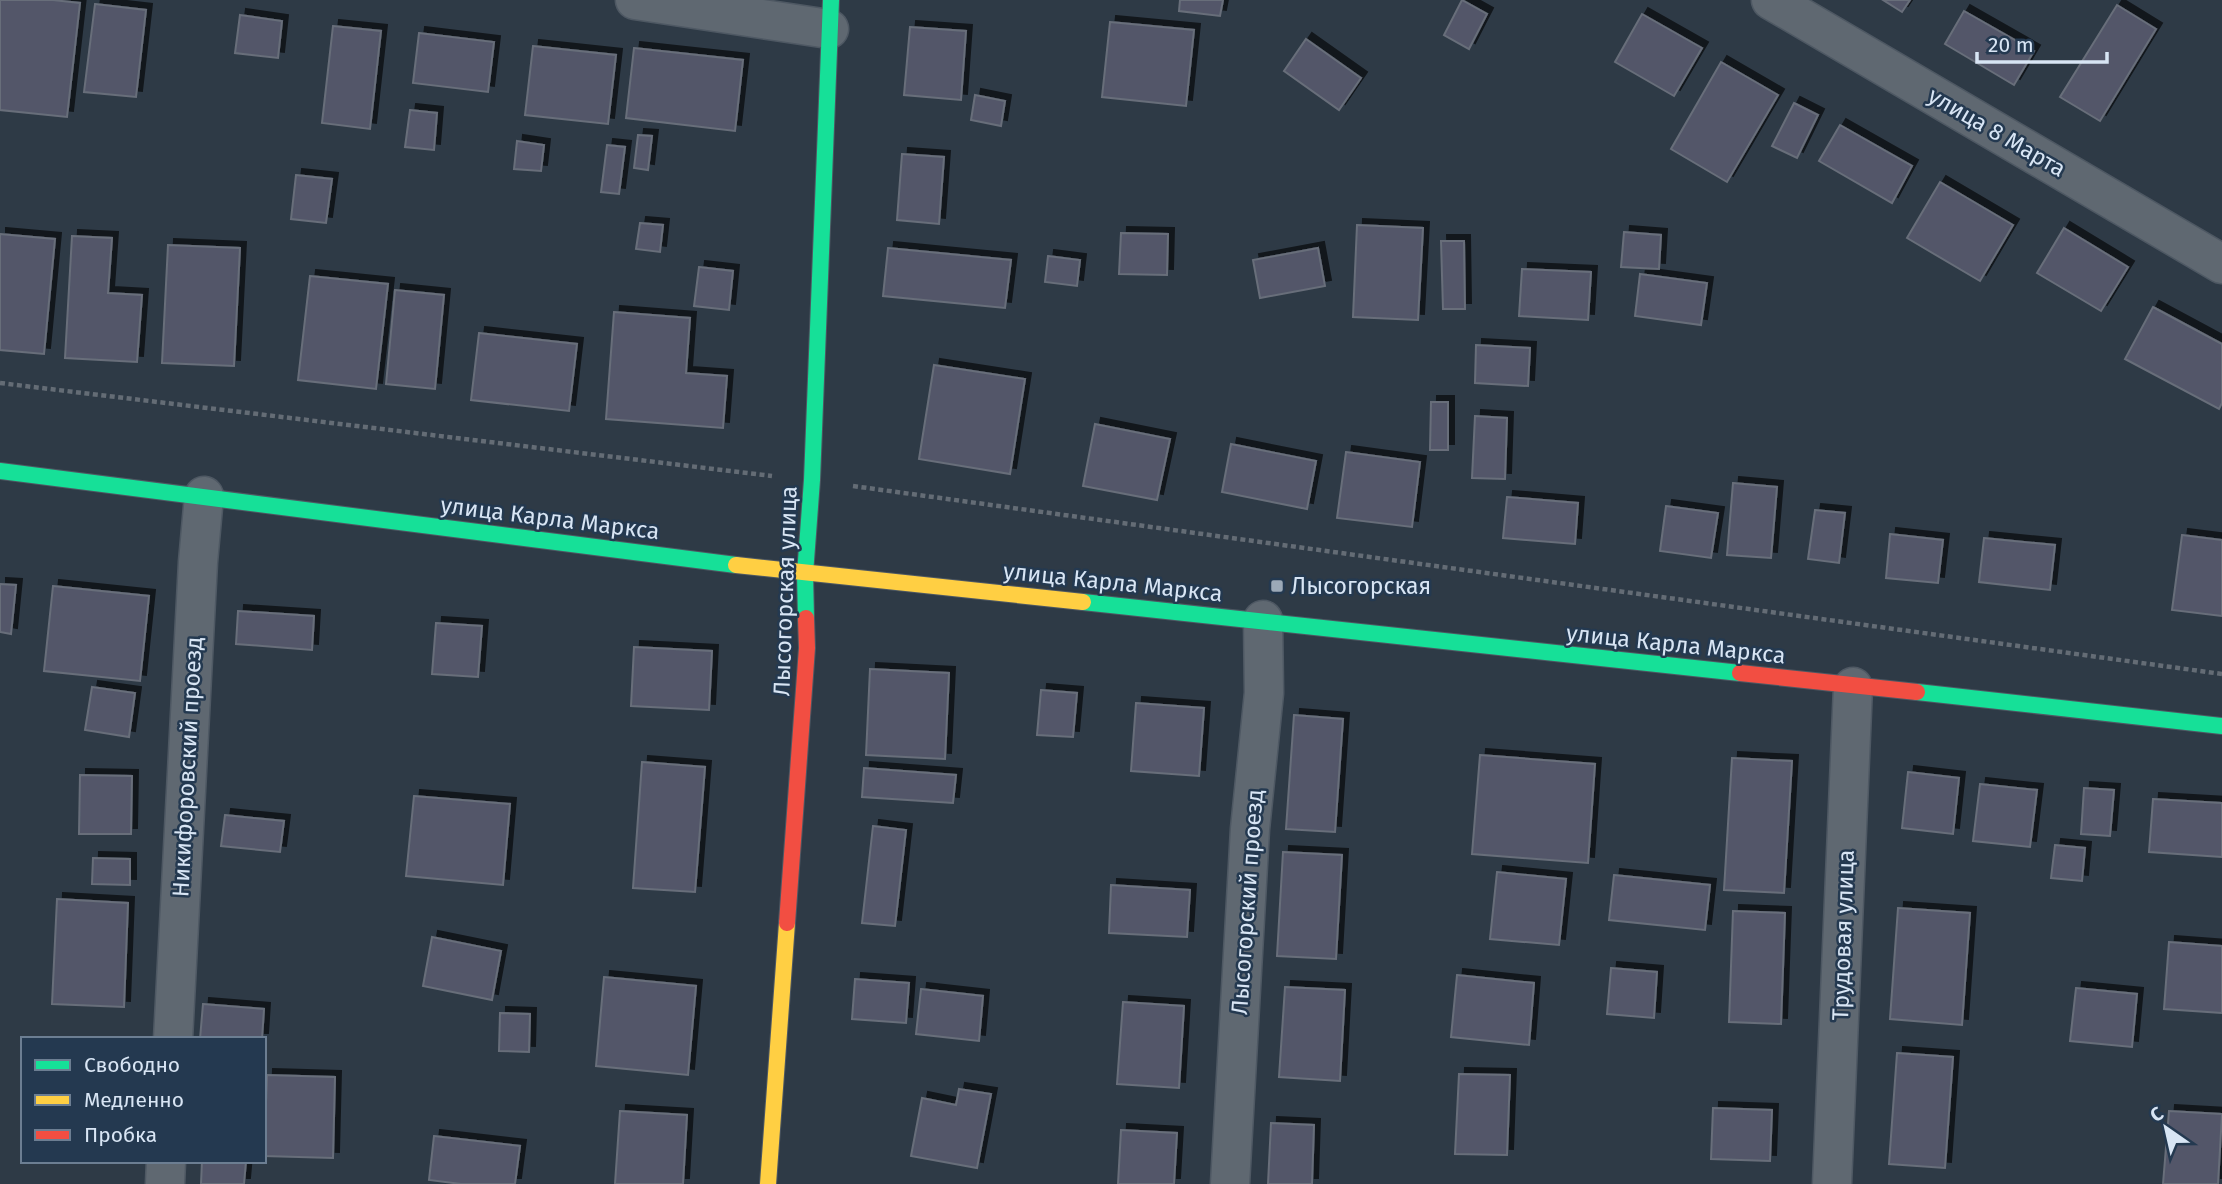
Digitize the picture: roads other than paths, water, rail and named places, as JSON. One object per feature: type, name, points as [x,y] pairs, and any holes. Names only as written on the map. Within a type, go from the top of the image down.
[{"type":"main road","name":"Лысогорская улица","points":[[768,1184],[807,648],[805,574],[812,480],[830,15]]},
{"type":"main road","name":"улица Карла Маркса","points":[[0,471],[805,574],[1263,620],[2222,726]]},
{"type":"street","points":[[635,0],[830,15]]},
{"type":"street","name":"улица 8 Марта","points":[[1772,0],[2222,264]]},
{"type":"street","name":"Никифоровский проезд","points":[[173,1037],[198,562],[204,496]]},
{"type":"street","name":"Лысогорский проезд","points":[[1230,1184],[1250,829],[1264,693],[1263,620]]},
{"type":"street","name":"Трудовая улица","points":[[1832,1184],[1853,687]]},
{"type":"street","points":[[165,1184],[166,1163]]},
{"type":"place","name":"Лысогорская","points":[[1277,586]]}]
